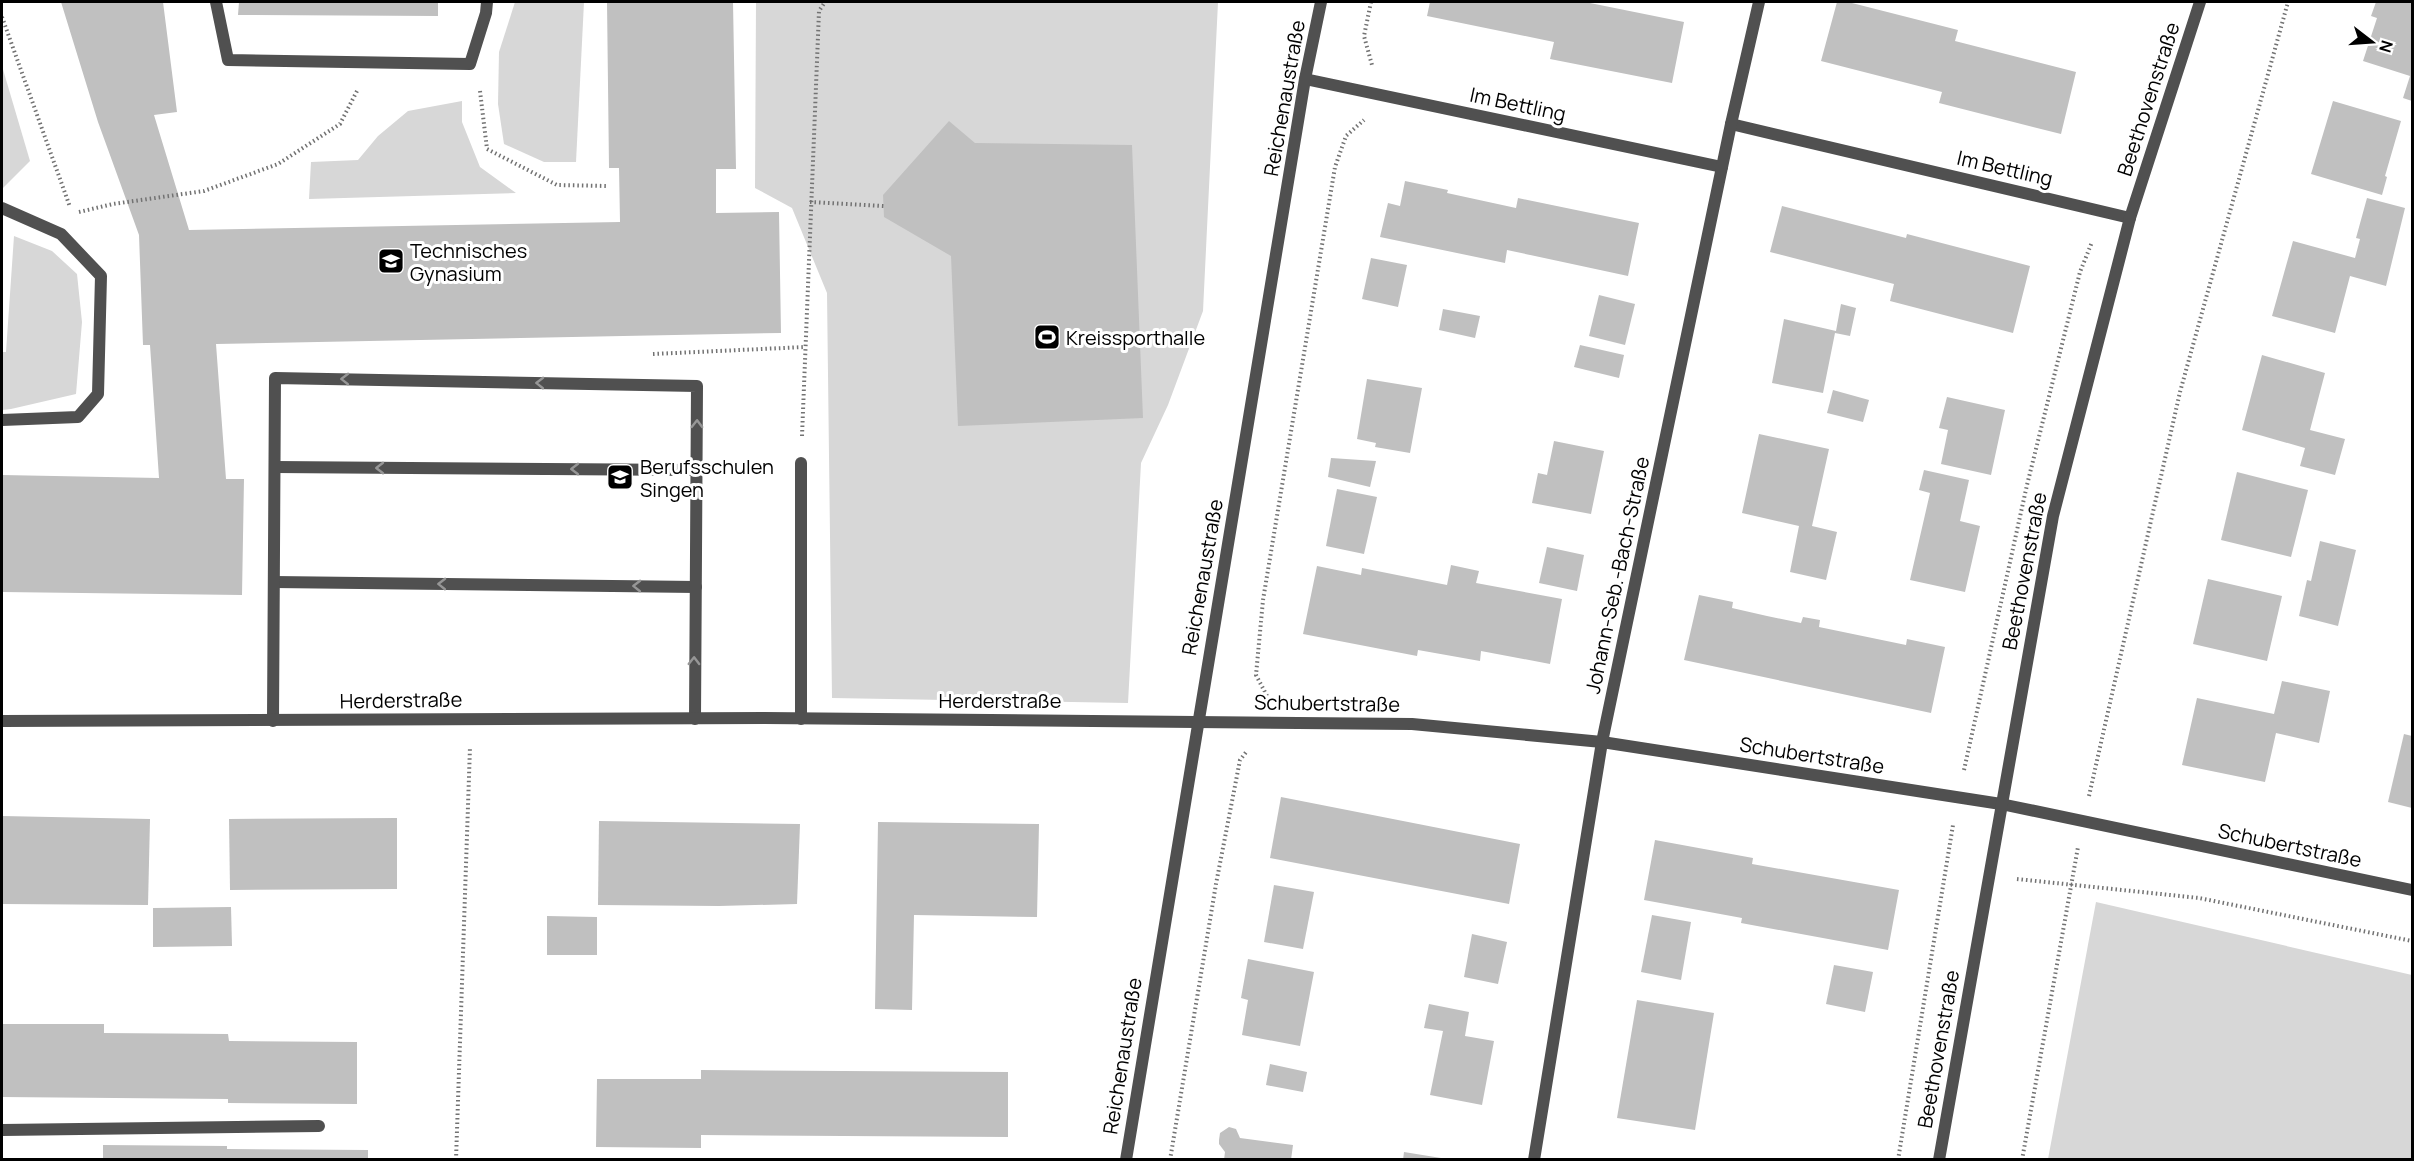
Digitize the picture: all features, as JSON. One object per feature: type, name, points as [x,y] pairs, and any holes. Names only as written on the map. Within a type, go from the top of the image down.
[{"type":"street","points":[[216,2],[228,60],[470,64],[486,13],[487,2]]},
{"type":"street","name":"Reichenaustraße","points":[[1126,1160],[1305,79],[1322,2]]},
{"type":"street","name":"Johann-Seb.-Bach-Straße","points":[[1534,1160],[1602,742],[1731,124],[1759,2]]},
{"type":"street","name":"Beethovenstraße","points":[[1939,1160],[2053,516],[2130,218],[2200,2]]},
{"type":"street","name":"Im Bettling","points":[[1305,79],[1722,167]]},
{"type":"street","name":"Im Bettling","points":[[1731,124],[2130,218]]},
{"type":"street","points":[[2,208],[61,234],[101,276],[98,394],[78,417],[2,420]]},
{"type":"street","points":[[273,721],[275,378],[698,386],[695,719]]},
{"type":"street","points":[[801,463],[801,719]]},
{"type":"street","points":[[275,467],[696,470]]},
{"type":"street","points":[[274,582],[696,587]]},
{"type":"street","name":"Herderstraße","points":[[2,721],[801,719],[1197,721]]},
{"type":"street","name":"Schubertstraße","points":[[1197,721],[1412,724],[1602,742],[2001,804],[2412,890]]},
{"type":"street","points":[[2,1130],[319,1126]]},
{"type":"path","points":[[801,463],[819,11],[825,2]]},
{"type":"path","points":[[1170,1160],[1216,884],[1240,760],[1267,722],[1267,693],[1256,675],[1263,600],[1335,168],[1346,136],[1389,96],[1373,68],[1364,36],[1371,2]]},
{"type":"path","points":[[2022,1160],[2083,822],[2180,392],[2288,2]]},
{"type":"path","points":[[2,17],[72,213],[113,204],[204,191],[278,164],[340,124],[360,86],[362,62]]},
{"type":"path","points":[[470,64],[479,79],[487,149],[557,185],[607,186]]},
{"type":"path","points":[[810,202],[884,206]]},
{"type":"path","points":[[1898,1160],[1958,798],[2027,485],[2079,272],[2105,212]]},
{"type":"path","points":[[650,355],[805,347]]},
{"type":"path","points":[[456,1160],[471,719]]},
{"type":"path","points":[[1988,876],[2199,898],[2412,941]]},
{"type":"shaded area","points":[[515,2],[584,2],[576,162],[544,162],[504,144],[498,104],[499,52]]},
{"type":"shaded area","points":[[756,2],[1218,2],[1203,311],[1168,405],[1141,463],[1128,703],[832,698],[827,293],[792,208],[755,188]]},
{"type":"shaded area","points":[[2,66],[30,161],[2,189]]},
{"type":"shaded area","points":[[462,101],[462,122],[480,167],[516,193],[309,199],[311,162],[358,160],[378,136],[408,111]]},
{"type":"shaded area","points":[[14,236],[52,251],[77,274],[82,322],[76,394],[2,410],[2,352],[6,352]]},
{"type":"shaded area","points":[[2096,902],[2412,975],[2412,1159],[2048,1159]]},
{"type":"building","points":[[61,2],[163,2],[177,112],[154,115],[189,230],[620,222],[619,168],[609,168],[607,2],[733,2],[736,169],[716,169],[716,213],[779,212],[781,333],[216,344],[226,479],[244,479],[242,595],[2,592],[2,475],[159,478],[150,345],[143,345],[139,235],[98,122]]},
{"type":"building","points":[[239,2],[438,2],[438,16],[238,15]]},
{"type":"building","points":[[1430,2],[1585,2],[1684,22],[1672,83],[1550,59],[1554,42],[1427,16]]},
{"type":"building","points":[[1837,2],[1848,2],[1958,30],[1955,41],[2076,72],[2061,134],[1939,103],[1942,92],[1821,61]]},
{"type":"building","points":[[2376,2],[2412,2],[2412,101],[2403,98],[2410,76],[2363,61],[2377,18],[2371,16]]},
{"type":"building","points":[[2333,101],[2401,121],[2385,176],[2387,177],[2382,195],[2311,174]]},
{"type":"building","name":"Kreissporthalle","points":[[949,121],[975,143],[1132,145],[1143,418],[958,426],[951,256],[884,217],[883,195]]},
{"type":"building","points":[[1405,181],[1516,208],[1518,198],[1639,223],[1628,276],[1507,250],[1505,263],[1380,237],[1388,203],[1400,206]]},
{"type":"building","points":[[2367,198],[2405,208],[2386,286],[2350,276],[2335,333],[2272,316],[2293,241],[2355,258],[2360,239],[2356,238]]},
{"type":"building","points":[[1782,206],[1906,238],[1907,234],[2030,266],[2013,333],[1890,301],[1894,284],[1770,252]]},
{"type":"building","points":[[1371,258],[1407,265],[1398,307],[1362,299]]},
{"type":"building","points":[[1599,295],[1635,304],[1625,345],[1589,336]]},
{"type":"building","points":[[1841,304],[1856,308],[1850,336],[1835,333],[1823,393],[1772,383],[1784,319],[1836,331]]},
{"type":"building","points":[[1443,309],[1480,316],[1475,338],[1439,330]]},
{"type":"building","points":[[1580,345],[1624,355],[1619,378],[1574,367]]},
{"type":"building","points":[[2262,355],[2325,373],[2310,430],[2345,439],[2335,475],[2300,466],[2305,448],[2242,430]]},
{"type":"building","points":[[1367,379],[1422,388],[1410,453],[1375,447],[1376,443],[1357,439]]},
{"type":"building","points":[[1833,390],[1869,400],[1863,422],[1827,413]]},
{"type":"building","points":[[1947,397],[2005,410],[1991,475],[1941,464],[1948,430],[1939,428]]},
{"type":"building","points":[[1759,434],[1829,449],[1812,526],[1837,532],[1826,580],[1790,572],[1799,526],[1742,513]]},
{"type":"building","points":[[1554,441],[1604,451],[1591,514],[1532,503],[1538,473],[1547,475]]},
{"type":"building","points":[[1331,458],[1376,461],[1370,487],[1328,477]]},
{"type":"building","points":[[1924,470],[1969,480],[1960,521],[1980,526],[1965,592],[1910,580],[1930,493],[1919,490]]},
{"type":"building","points":[[2237,472],[2308,490],[2291,557],[2221,540]]},
{"type":"building","points":[[1337,489],[1377,497],[1364,554],[1326,546]]},
{"type":"building","points":[[2320,541],[2356,550],[2338,626],[2299,616],[2307,580],[2311,581]]},
{"type":"building","points":[[1547,547],[1584,555],[1577,591],[1539,583]]},
{"type":"building","points":[[1451,565],[1479,571],[1476,583],[1562,599],[1550,664],[1481,651],[1480,661],[1418,650],[1417,656],[1303,634],[1317,566],[1361,575],[1362,568],[1447,585]]},
{"type":"building","points":[[2208,579],[2282,596],[2267,661],[2193,644]]},
{"type":"building","points":[[1699,595],[1733,602],[1732,608],[1767,616],[1801,623],[1803,617],[1820,620],[1819,627],[1906,645],[1907,639],[1945,647],[1931,713],[1684,660]]},
{"type":"building","points":[[2282,681],[2330,691],[2319,743],[2276,733],[2265,782],[2182,765],[2197,698],[2274,714]]},
{"type":"building","points":[[2404,734],[2412,736],[2412,808],[2388,802]]},
{"type":"building","points":[[1281,797],[1520,844],[1509,904],[1270,858]]},
{"type":"building","points":[[2,816],[150,819],[148,905],[2,904]]},
{"type":"building","points":[[397,818],[397,889],[230,890],[229,819]]},
{"type":"building","points":[[599,821],[800,824],[797,904],[598,905]]},
{"type":"building","points":[[878,822],[1039,824],[1037,917],[914,915],[912,1010],[875,1009]]},
{"type":"building","points":[[1655,840],[1753,858],[1752,864],[1899,890],[1888,950],[1741,923],[1742,918],[1644,900]]},
{"type":"building","points":[[1274,885],[1314,892],[1303,949],[1264,942]]},
{"type":"building","points":[[231,907],[232,946],[153,947],[153,908]]},
{"type":"building","points":[[1652,915],[1691,922],[1681,980],[1641,972]]},
{"type":"building","points":[[547,916],[597,917],[597,955],[547,955]]},
{"type":"building","points":[[1472,934],[1507,942],[1498,984],[1464,977]]},
{"type":"building","points":[[1248,959],[1314,972],[1300,1046],[1242,1035],[1248,1000],[1241,998]]},
{"type":"building","points":[[1834,965],[1873,972],[1865,1012],[1826,1004]]},
{"type":"building","points":[[1637,1000],[1714,1013],[1695,1130],[1617,1118]]},
{"type":"building","points":[[1429,1004],[1469,1012],[1465,1036],[1494,1041],[1482,1105],[1430,1095],[1443,1031],[1424,1028]]},
{"type":"building","points":[[2,1024],[104,1024],[104,1033],[228,1034],[229,1041],[357,1042],[357,1104],[228,1103],[228,1099],[2,1097]]},
{"type":"building","points":[[1270,1064],[1307,1072],[1303,1092],[1266,1085]]},
{"type":"building","points":[[701,1070],[1008,1072],[1008,1137],[701,1135],[701,1148],[596,1147],[597,1079],[701,1079]]},
{"type":"building","points":[[1229,1127],[1236,1129],[1240,1138],[1293,1145],[1291,1160],[1224,1160],[1225,1152],[1219,1144],[1220,1133]]},
{"type":"building","points":[[103,1145],[368,1150],[368,1160],[103,1160]]},
{"type":"building","points":[[1404,1152],[1441,1158],[1441,1160],[1403,1160]]},
{"type":"place","name":"Technisches Gynasium","points":[[391,261]]},
{"type":"place","name":"Kreissporthalle","points":[[1047,337]]},
{"type":"place","name":"Berufsschulen Singen","points":[[620,477]]}]
